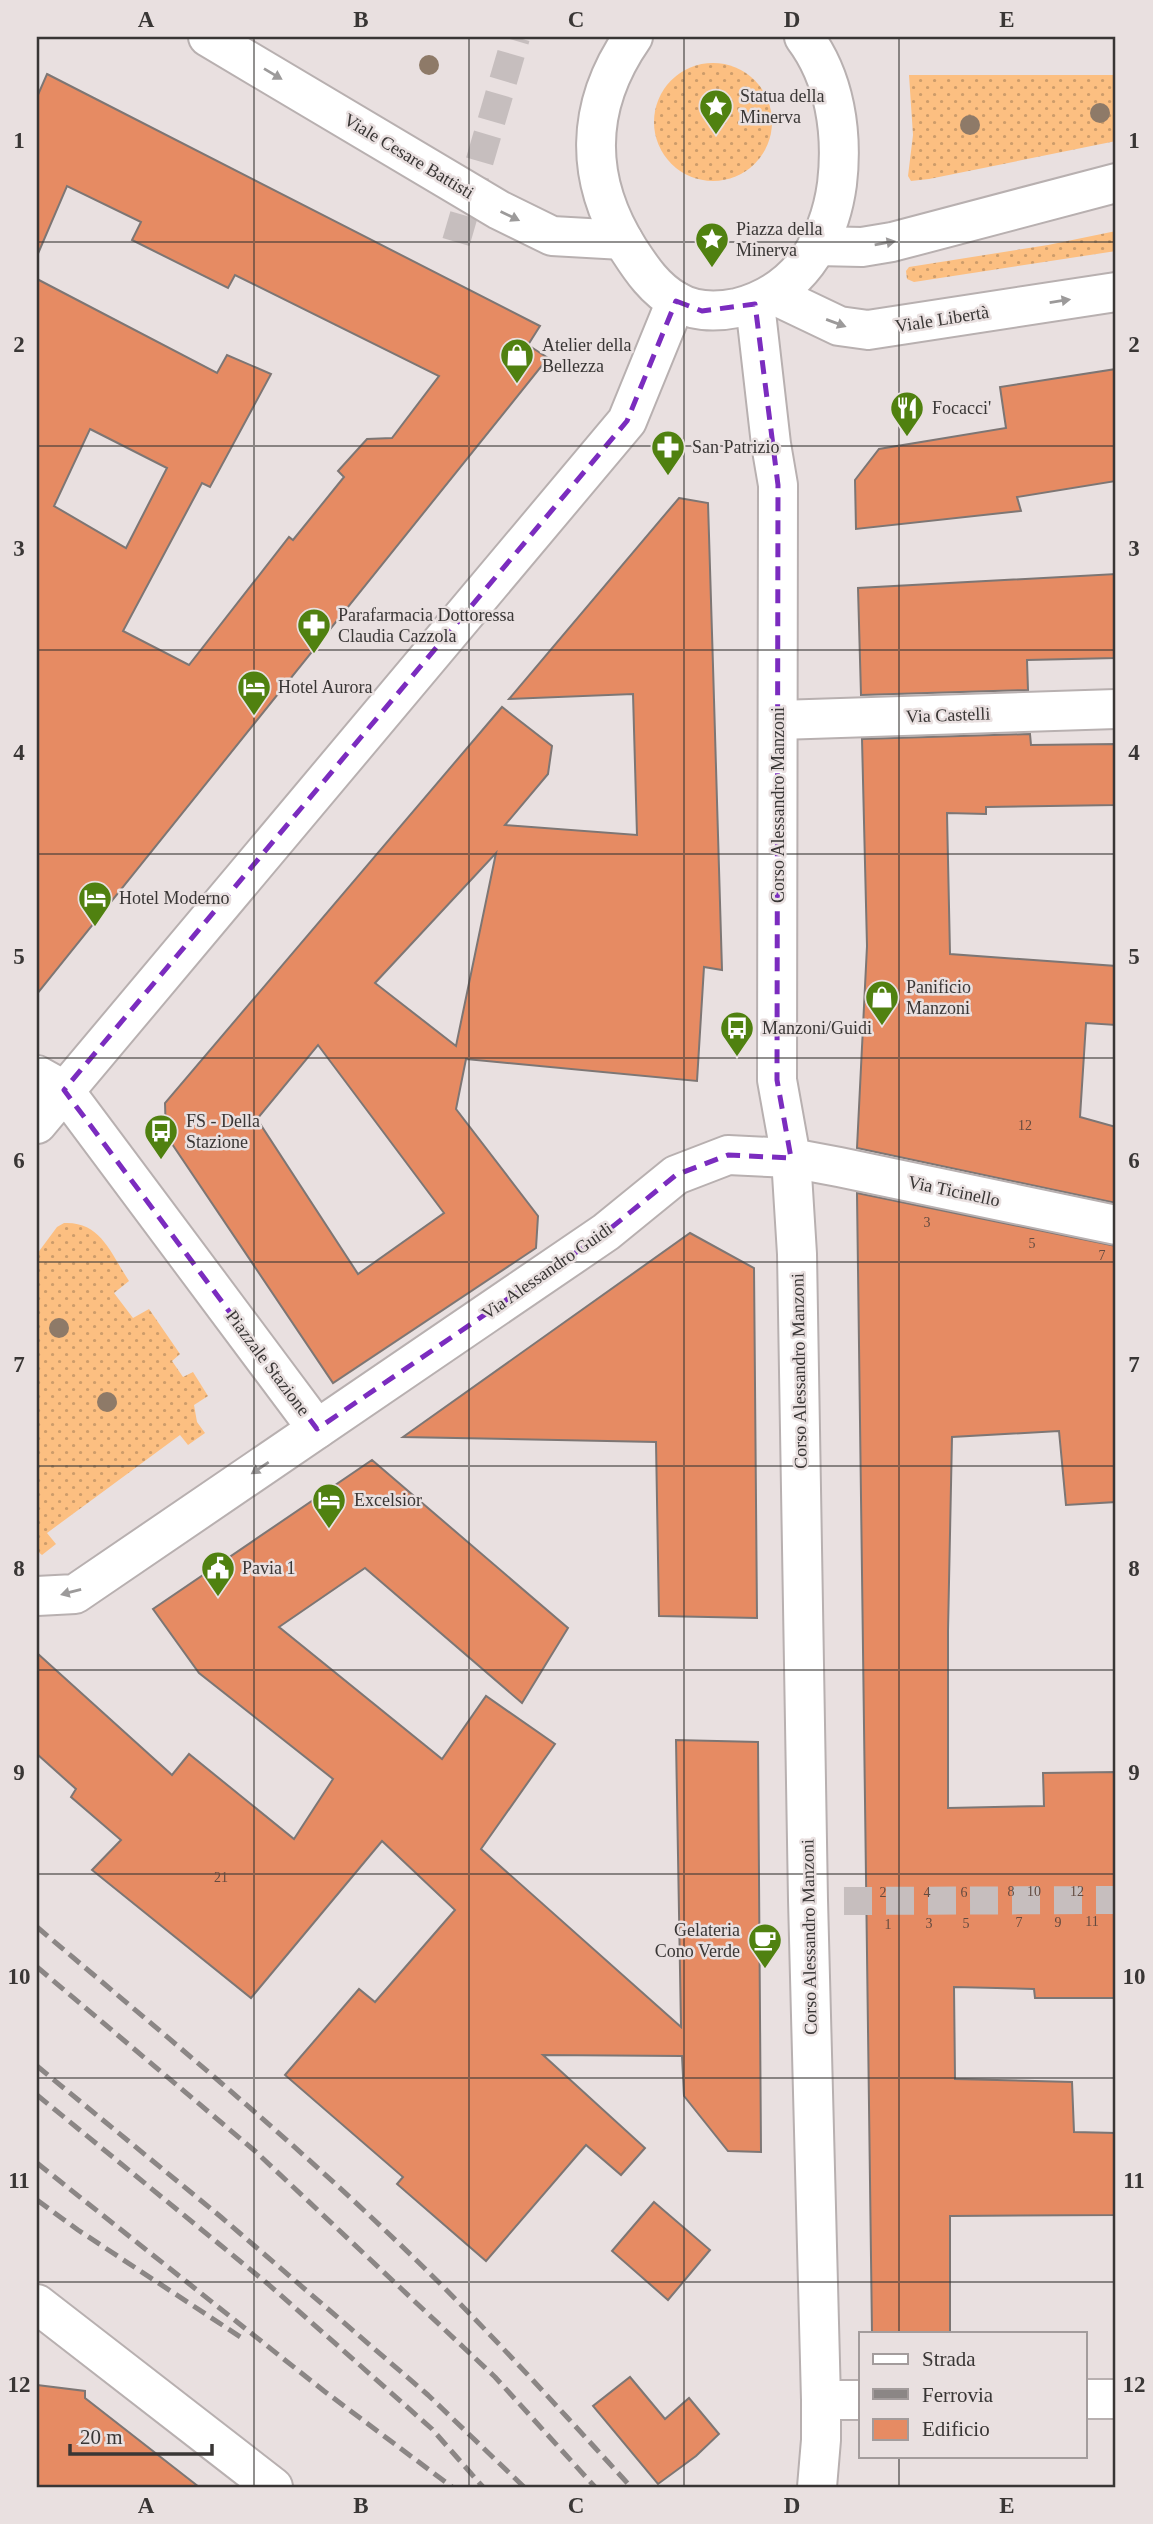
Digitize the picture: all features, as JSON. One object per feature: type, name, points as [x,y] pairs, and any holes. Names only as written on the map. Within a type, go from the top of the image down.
[{"type":"street","name":"Viale Cesare Battisti","points":[[208,37],[516,218],[552,236],[622,240]]},
{"type":"street","points":[[633,37],[617,61],[603,96],[595,132],[597,170],[606,206],[622,240],[645,276],[676,301],[702,311],[729,310],[764,299],[799,275],[817,246],[836,189],[839,149],[839,129],[833,99],[822,70],[818,39]]},
{"type":"street","points":[[817,246],[862,247],[892,242],[1116,183]]},
{"type":"street","name":"Viale Libertà","points":[[764,299],[839,326],[868,331],[1116,292]]},
{"type":"street","name":"Corso Alessandro Manzoni","points":[[764,299],[771,444],[778,485],[777,1080],[791,1158],[797,1268],[808,1886],[821,2400],[817,2487]]},
{"type":"street","points":[[37,1124],[50,1082],[627,421],[676,301]]},
{"type":"street","name":"Via Castelli","points":[[779,720],[1116,709]]},
{"type":"street","name":"Piazzale Stazione","points":[[37,1597],[75,1594],[317,1429],[50,1082]]},
{"type":"street","name":"Via Alessandro Guidi","points":[[317,1429],[606,1232],[676,1175],[728,1155],[791,1158]]},
{"type":"street","name":"Via Ticinello","points":[[791,1158],[1116,1225]]},
{"type":"street","points":[[37,2304],[273,2487]]},
{"type":"street","points":[[1086,2399],[1116,2399]]},
{"type":"street","points":[[821,2400],[859,2400]]},
{"type":"street","name":"Corso Alessandro Manzoni","points":[[821,2440],[830,2487]]},
{"type":"highlighted area","points":[[676,301],[702,311],[755,304],[778,485],[777,1080],[791,1158],[728,1155],[676,1175],[606,1232],[317,1429],[64,1090],[627,421]]},
{"type":"shaded area","points":[[713,63],[736,67],[755,80],[768,99],[772,122],[768,145],[755,164],[736,177],[713,181],[690,177],[671,164],[658,145],[654,122],[658,99],[671,80],[690,67]]},
{"type":"shaded area","points":[[909,75],[1116,75],[1116,141],[911,181],[908,176],[913,135]]},
{"type":"shaded area","points":[[1116,231],[1116,251],[914,282],[907,279],[906,271],[909,267],[1048,245]]},
{"type":"shaded area","points":[[64,1223],[87,1227],[104,1241],[129,1281],[114,1293],[133,1318],[149,1309],[180,1354],[172,1361],[183,1377],[193,1372],[208,1396],[194,1405],[197,1422],[205,1433],[188,1445],[180,1435],[47,1533],[56,1544],[42,1555],[37,1551],[37,1254],[57,1227]]},
{"type":"building","points":[[47,74],[540,326],[528,345],[548,358],[37,994],[37,279],[217,373],[227,355],[271,374],[210,487],[202,483],[123,631],[189,665],[289,537],[293,540],[344,477],[338,471],[367,439],[392,438],[439,376],[235,275],[228,288],[132,240],[141,222],[67,186],[37,256],[37,97]],"holes":[[[90,429],[167,468],[126,548],[54,506]]]},
{"type":"building","points":[[1116,369],[1116,481],[1017,497],[1021,511],[856,529],[855,480],[879,449],[1006,428],[1000,387]]},
{"type":"building","points":[[679,498],[708,503],[722,970],[704,967],[697,1081],[466,1059],[456,1109],[538,1216],[536,1248],[333,1383],[166,1135],[165,1103],[502,707],[552,746],[548,774],[505,825],[637,835],[633,694],[509,699]],"holes":[[[496,853],[456,1046],[375,983]],[[318,1045],[444,1213],[358,1274],[257,1119]]]},
{"type":"building","points":[[1116,574],[1116,658],[1027,660],[1028,690],[861,695],[858,588]]},
{"type":"building","points":[[1030,734],[1031,745],[1116,744],[1116,805],[986,807],[986,814],[947,813],[950,954],[1116,966],[1116,1025],[1086,1023],[1080,1117],[1116,1127],[1116,1203],[857,1148],[867,946],[862,739]]},
{"type":"building","points":[[857,1193],[1116,1246],[1116,1502],[1066,1505],[1059,1431],[952,1437],[948,1808],[1044,1806],[1043,1773],[1116,1772],[1116,1998],[1035,1998],[1034,1989],[954,1987],[955,2079],[1072,2082],[1074,2132],[1116,2133],[1116,2215],[950,2216],[950,2332],[872,2332]]},
{"type":"building","points":[[690,1233],[754,1268],[757,1618],[659,1616],[656,1442],[403,1437]]},
{"type":"building","points":[[372,1460],[568,1628],[522,1703],[365,1568],[279,1627],[442,1759],[486,1696],[555,1744],[481,1849],[681,2027],[676,1740],[758,1742],[761,2152],[728,2151],[684,2096],[682,2056],[543,2055],[645,2148],[621,2175],[586,2145],[486,2261],[397,2184],[403,2177],[285,2075],[359,1989],[375,2002],[455,1910],[382,1841],[251,1998],[92,1870],[121,1840],[71,1797],[76,1789],[37,1754],[37,1653],[172,1775],[189,1754],[294,1839],[333,1779],[199,1673],[153,1609]]},
{"type":"building","points":[[654,2202],[710,2250],[668,2300],[612,2251]]},
{"type":"building","points":[[630,2377],[665,2419],[689,2398],[719,2434],[696,2456],[658,2484],[593,2406]]},
{"type":"building","points":[[37,2385],[85,2391],[85,2398],[199,2487],[37,2487]]},
{"type":"tunnel","points":[[456,242],[516,37]]},
{"type":"tunnel","points":[[844,1901],[1116,1900]]},
{"type":"railway","points":[[37,1927],[259,2116],[421,2264],[631,2487]]},
{"type":"railway","points":[[37,1967],[255,2151],[495,2377],[595,2487]]},
{"type":"railway","points":[[37,2066],[221,2217],[428,2395],[524,2487]]},
{"type":"railway","points":[[37,2095],[268,2284],[432,2429],[483,2487]]},
{"type":"railway","points":[[37,2163],[324,2391],[452,2487]]},
{"type":"railway","points":[[37,2200],[242,2338]]},
{"type":"place","name":"Statua della Minerva","points":[[716,136]]},
{"type":"place","name":"Piazza della Minerva","points":[[712,269]]},
{"type":"place","name":"Atelier della Bellezza","points":[[517,385]]},
{"type":"place","name":"Focacci'","points":[[907,438]]},
{"type":"place","name":"San Patrizio","points":[[668,477]]},
{"type":"place","name":"Parafarmacia Dottoressa Claudia Cazzola","points":[[314,655]]},
{"type":"place","name":"Hotel Aurora","points":[[254,717]]},
{"type":"place","name":"Hotel Moderno","points":[[95,928]]},
{"type":"place","name":"Panificio Manzoni","points":[[882,1027]]},
{"type":"place","name":"Manzoni/Guidi","points":[[737,1058]]},
{"type":"place","name":"FS - Della Stazione","points":[[161,1161]]},
{"type":"place","name":"Excelsior","points":[[329,1530]]},
{"type":"place","name":"Pavia 1","points":[[218,1598]]},
{"type":"place","name":"Gelateria Cono Verde","points":[[765,1970]]}]
